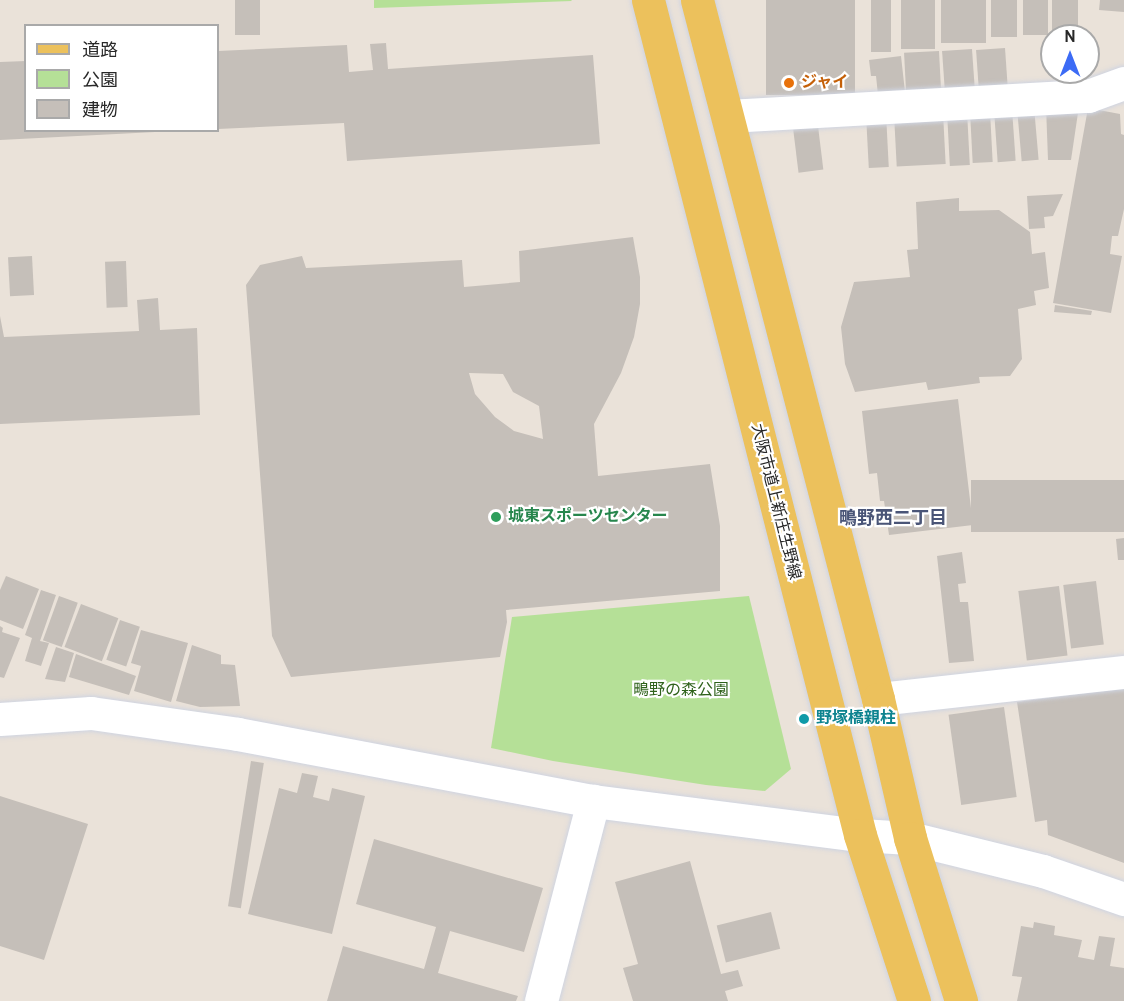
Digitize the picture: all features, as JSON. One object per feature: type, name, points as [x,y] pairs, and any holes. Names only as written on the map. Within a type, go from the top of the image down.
[{"type":"main road","name":"大阪市道上新庄生野線","points":[[648,0],[860,835],[914,1001]]},
{"type":"main road","points":[[697,0],[878,699],[910,838],[961,1001]]},
{"type":"street","points":[[728,116],[1088,96],[1124,83]]},
{"type":"street","points":[[878,699],[1124,672]]},
{"type":"street","points":[[0,719],[91,713],[238,734],[593,801],[860,835],[910,838],[1043,871],[1124,899]]},
{"type":"street","points":[[541,1001],[593,801]]},
{"type":"green space","points":[[374,0],[571,0],[572,1],[374,8]]},
{"type":"green space","name":"鴫野の森公園","points":[[749,596],[791,769],[765,791],[706,785],[553,761],[491,748],[512,617]]},
{"type":"building","points":[[235,0],[260,0],[260,35],[235,35]]},
{"type":"building","points":[[766,0],[855,0],[855,95],[766,95]]},
{"type":"building","points":[[871,0],[891,0],[891,52],[871,52]]},
{"type":"building","points":[[901,0],[935,0],[935,49],[901,49]]},
{"type":"building","points":[[941,0],[986,0],[986,43],[941,43]]},
{"type":"building","points":[[991,0],[1017,0],[1017,37],[991,37]]},
{"type":"building","points":[[1023,0],[1048,0],[1048,24],[1040,24],[1040,35],[1023,35]]},
{"type":"building","points":[[1052,0],[1078,0],[1078,24],[1052,24]]},
{"type":"building","points":[[1100,0],[1124,0],[1124,12],[1099,10]]},
{"type":"building","points":[[386,43],[388,69],[593,55],[600,144],[347,161],[344,123],[219,129],[219,51],[347,45],[349,72],[373,70],[370,44]]},
{"type":"building","points":[[1005,48],[1008,88],[979,90],[976,50]]},
{"type":"building","points":[[972,49],[975,88],[945,90],[942,51]]},
{"type":"building","points":[[939,51],[941,90],[906,92],[904,53]]},
{"type":"building","points":[[901,56],[905,92],[878,95],[876,76],[871,76],[869,60]]},
{"type":"building","points":[[24,61],[24,132],[155,132],[0,140],[0,62]]},
{"type":"building","points":[[1046,106],[1079,106],[1071,160],[1048,160]]},
{"type":"building","points":[[1034,107],[1039,160],[1022,161],[1017,108]]},
{"type":"building","points":[[1088,108],[1120,114],[1121,134],[1124,135],[1124,209],[1118,236],[1112,236],[1110,254],[1122,256],[1111,313],[1053,303]]},
{"type":"building","points":[[1012,109],[1016,161],[998,162],[994,110]]},
{"type":"building","points":[[967,111],[970,165],[950,166],[947,112]]},
{"type":"building","points":[[990,111],[993,162],[973,163],[970,112]]},
{"type":"building","points":[[943,113],[946,164],[897,166],[894,116]]},
{"type":"building","points":[[886,114],[889,167],[869,168],[866,115]]},
{"type":"building","points":[[817,118],[823,170],[799,173],[792,121]]},
{"type":"building","points":[[1063,194],[1053,216],[1044,217],[1045,228],[1029,229],[1027,196]]},
{"type":"building","points":[[959,198],[959,211],[999,210],[1030,232],[1032,254],[1045,252],[1049,288],[1034,291],[1036,305],[1018,309],[1022,359],[1010,376],[979,377],[980,383],[928,390],[926,382],[855,392],[845,364],[841,327],[854,282],[910,277],[907,250],[918,249],[916,202]]},
{"type":"building","points":[[633,237],[640,277],[640,304],[634,337],[621,373],[594,424],[598,476],[710,464],[720,526],[720,591],[506,610],[507,622],[500,657],[291,677],[272,636],[246,285],[260,265],[302,256],[306,268],[462,260],[464,287],[520,282],[519,251]],"holes":[[[469,373],[503,374],[513,392],[539,406],[543,439],[514,431],[495,417],[475,394]]]},
{"type":"building","points":[[32,256],[34,295],[10,296],[8,257]]},
{"type":"building","points":[[126,261],[128,307],[107,308],[105,262]]},
{"type":"building","points":[[158,298],[160,330],[197,328],[200,415],[0,424],[0,316],[4,337],[139,331],[137,300]]},
{"type":"building","points":[[1055,305],[1092,311],[1091,315],[1054,312]]},
{"type":"building","points":[[958,399],[973,525],[889,535],[884,501],[880,501],[877,473],[869,474],[862,411]]},
{"type":"building","points":[[971,480],[1124,480],[1124,532],[971,532]]},
{"type":"building","points":[[1124,538],[1124,560],[1118,560],[1116,539]]},
{"type":"building","points":[[962,552],[966,583],[958,584],[960,602],[968,602],[974,661],[949,663],[937,556]]},
{"type":"building","points":[[6,576],[39,589],[23,629],[0,620],[0,590]]},
{"type":"building","points":[[1096,581],[1104,645],[1071,649],[1063,585]]},
{"type":"building","points":[[1059,586],[1068,655],[1027,660],[1018,591]]},
{"type":"building","points":[[41,590],[56,595],[40,641],[49,643],[41,666],[25,661],[32,638],[25,635]]},
{"type":"building","points":[[59,596],[78,603],[62,647],[43,640]]},
{"type":"building","points":[[81,604],[118,618],[102,661],[65,647]]},
{"type":"building","points":[[120,620],[140,627],[126,667],[106,660]]},
{"type":"building","points":[[0,626],[3,628],[2,632],[20,638],[4,678],[0,677]]},
{"type":"building","points":[[141,630],[188,643],[171,702],[134,691],[141,666],[131,663]]},
{"type":"building","points":[[192,645],[221,655],[221,664],[235,665],[240,706],[200,707],[176,701]]},
{"type":"building","points":[[56,647],[74,653],[65,682],[45,679]]},
{"type":"building","points":[[76,654],[136,676],[129,695],[69,677]]},
{"type":"building","points":[[1124,688],[1124,863],[1048,835],[1047,820],[1035,822],[1017,702]]},
{"type":"building","points":[[1004,707],[1017,797],[961,805],[949,715]]},
{"type":"building","points":[[251,761],[264,763],[241,908],[228,906]]},
{"type":"building","points":[[302,773],[318,776],[313,797],[329,801],[332,788],[365,796],[332,934],[248,914],[279,788],[297,793]]},
{"type":"building","points":[[0,796],[88,824],[44,960],[0,946]]},
{"type":"building","points":[[374,839],[543,888],[524,952],[450,931],[438,973],[518,996],[516,1001],[327,1001],[343,946],[424,969],[436,927],[356,904]]},
{"type":"building","points":[[690,861],[721,974],[738,970],[743,986],[725,991],[728,1001],[633,1001],[623,968],[638,964],[615,882]]},
{"type":"building","points":[[771,912],[780,949],[726,962],[717,926]]},
{"type":"building","points":[[1034,922],[1055,926],[1054,935],[1082,940],[1078,957],[1094,960],[1099,936],[1115,938],[1110,966],[1124,968],[1124,1001],[1017,1001],[1022,977],[1012,976],[1021,926],[1033,928]]},
{"type":"place","name":"ジャイ","points":[[789,83]]},
{"type":"place","name":"城東スポーツセンター","points":[[496,517]]},
{"type":"place","name":"野塚橋親柱","points":[[804,719]]},
{"type":"district","name":"鴫野西二丁目","points":[[893,520]]}]
